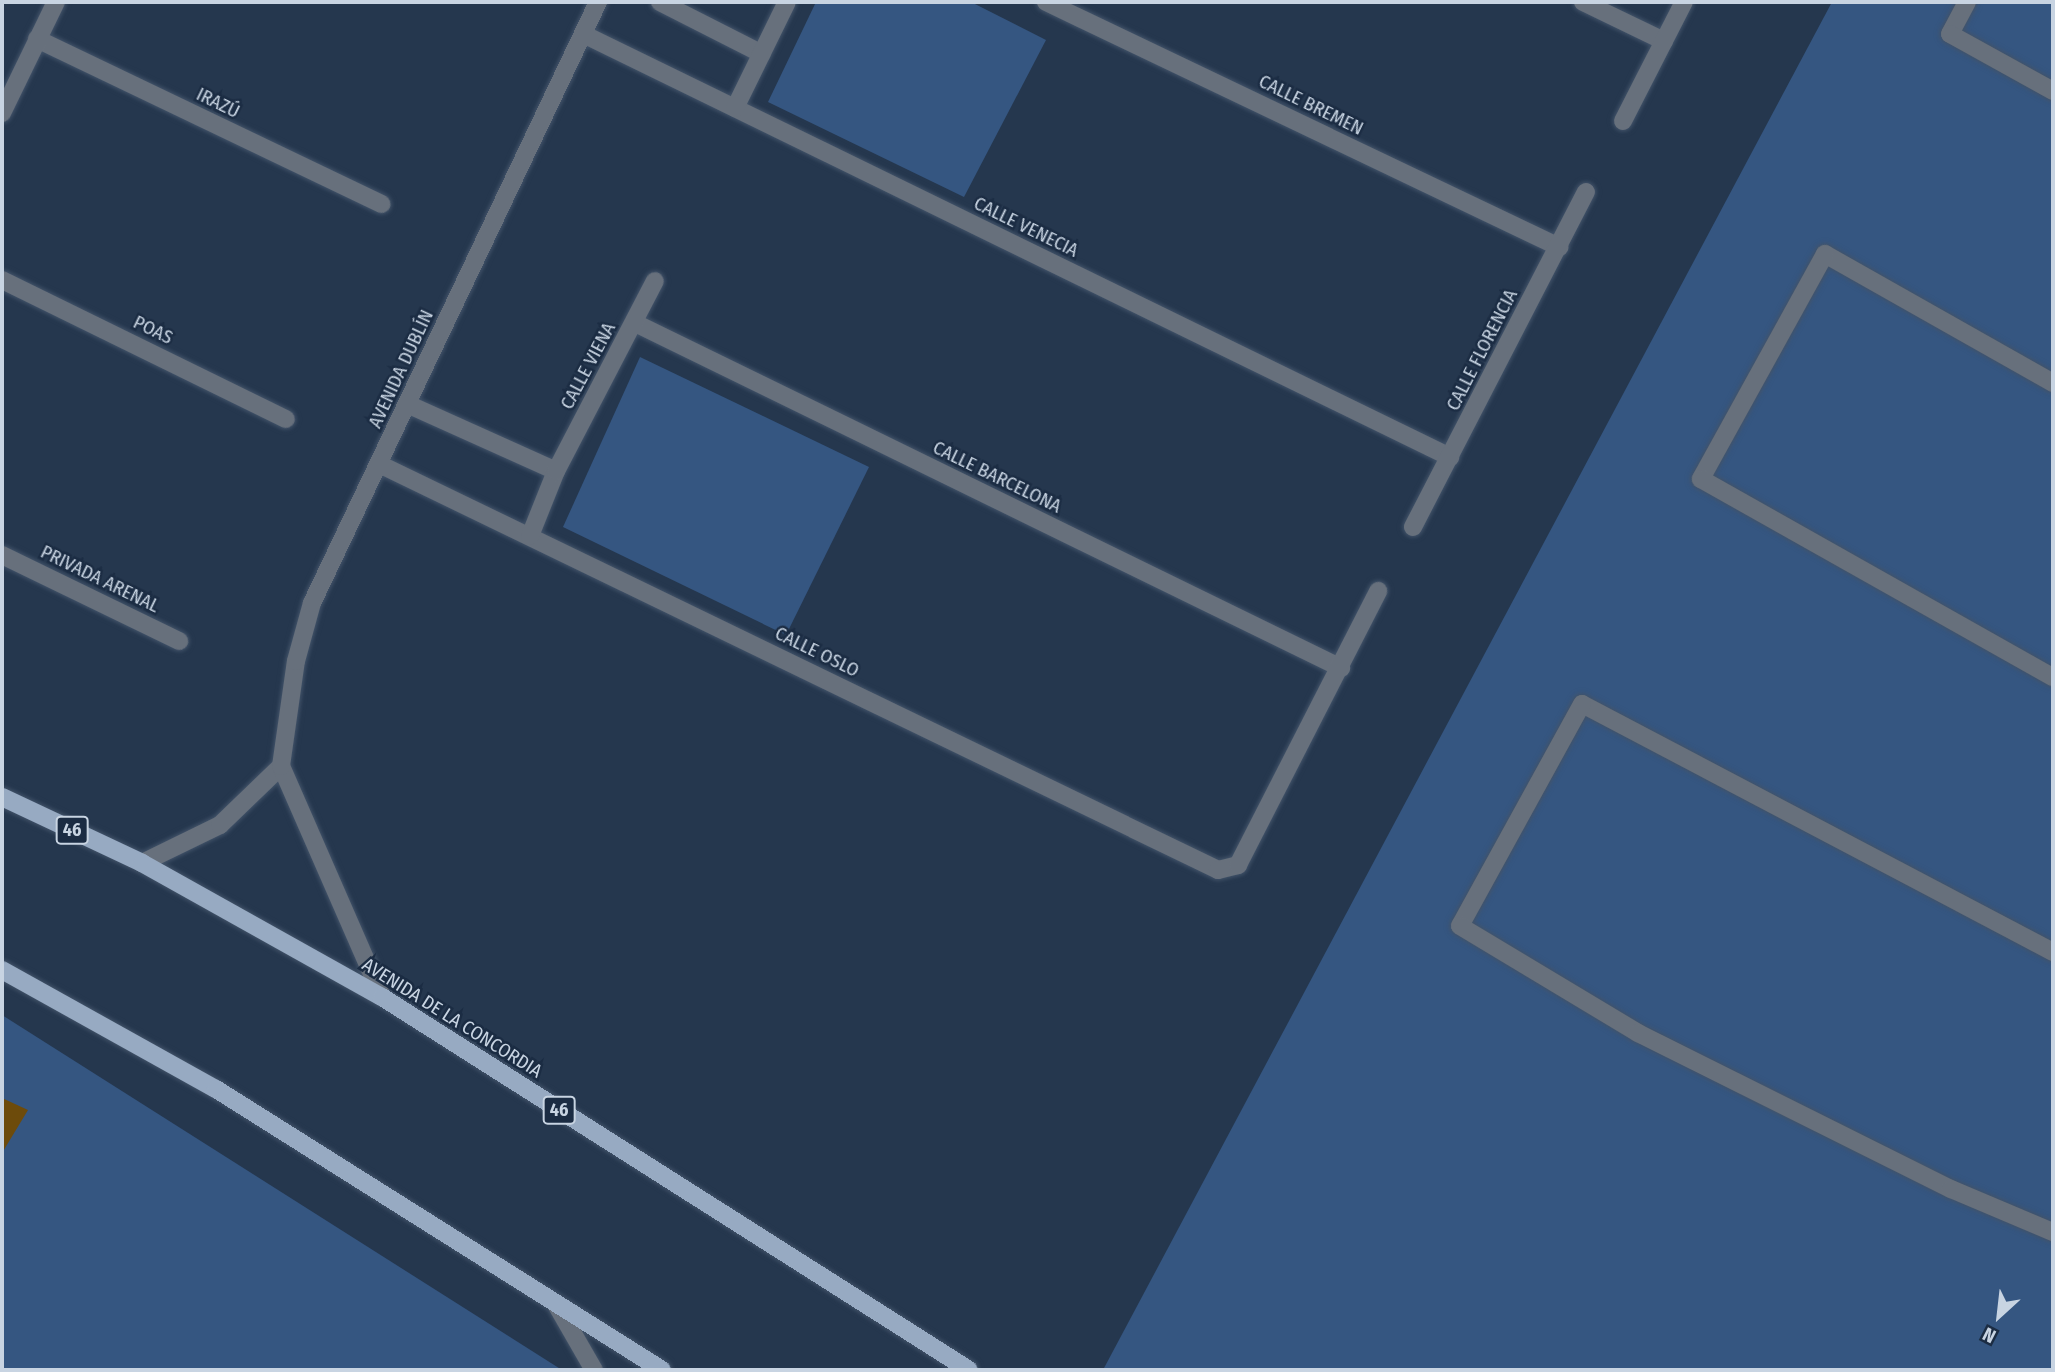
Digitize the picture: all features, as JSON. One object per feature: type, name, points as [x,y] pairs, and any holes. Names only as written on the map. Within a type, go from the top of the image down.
[{"type":"main road","name":"AVENIDA DE LA CONCORDIA","points":[[2,797],[142,863],[382,997],[969,1370]]},
{"type":"main road","points":[[2,970],[216,1089],[662,1370]]},
{"type":"street","points":[[2,113],[56,2]]},
{"type":"street","name":"AVENIDA DUBLÍN","points":[[281,766],[296,661],[312,603],[598,2]]},
{"type":"street","points":[[660,2],[762,54]]},
{"type":"street","points":[[735,108],[787,2]]},
{"type":"street","name":"CALLE BREMEN","points":[[1046,2],[1559,247]]},
{"type":"street","points":[[1583,2],[1664,41]]},
{"type":"street","points":[[1623,121],[1684,2]]},
{"type":"street","points":[[1967,2],[1950,34],[2053,91]]},
{"type":"street","name":"CALLE VENECIA","points":[[583,34],[1450,457]]},
{"type":"street","name":"IRAZÚ","points":[[37,39],[381,204]]},
{"type":"street","name":"CALLE FLORENCIA","points":[[1413,527],[1586,192]]},
{"type":"street","points":[[2053,383],[1825,254],[1701,479],[2053,677]]},
{"type":"street","name":"POAS","points":[[2,280],[286,419]]},
{"type":"street","name":"CALLE VIENA","points":[[530,536],[556,471],[655,281]]},
{"type":"street","name":"CALLE BARCELONA","points":[[635,323],[1341,668]]},
{"type":"street","points":[[407,404],[556,471]]},
{"type":"street","name":"CALLE OSLO","points":[[379,464],[1219,870],[1238,865],[1341,668]]},
{"type":"street","name":"PRIVADA ARENAL","points":[[2,555],[179,642]]},
{"type":"street","points":[[1341,668],[1378,591]]},
{"type":"street","points":[[2053,952],[1969,913],[1582,704],[1460,926],[1638,1033],[1951,1189],[2053,1232]]},
{"type":"street","points":[[142,863],[220,825],[281,766],[382,997]]},
{"type":"street","points":[[556,1304],[594,1370]]},
{"type":"shaded area","points":[[816,2],[971,2],[1046,40],[964,197],[768,102]]},
{"type":"shaded area","points":[[1832,2],[2053,2],[2053,1370],[1103,1370]]},
{"type":"shaded area","points":[[640,357],[869,467],[786,635],[563,527]]},
{"type":"shaded area","points":[[2,1015],[562,1370],[2,1370]]},
{"type":"building","points":[[2,1098],[28,1110],[2,1153]]}]
